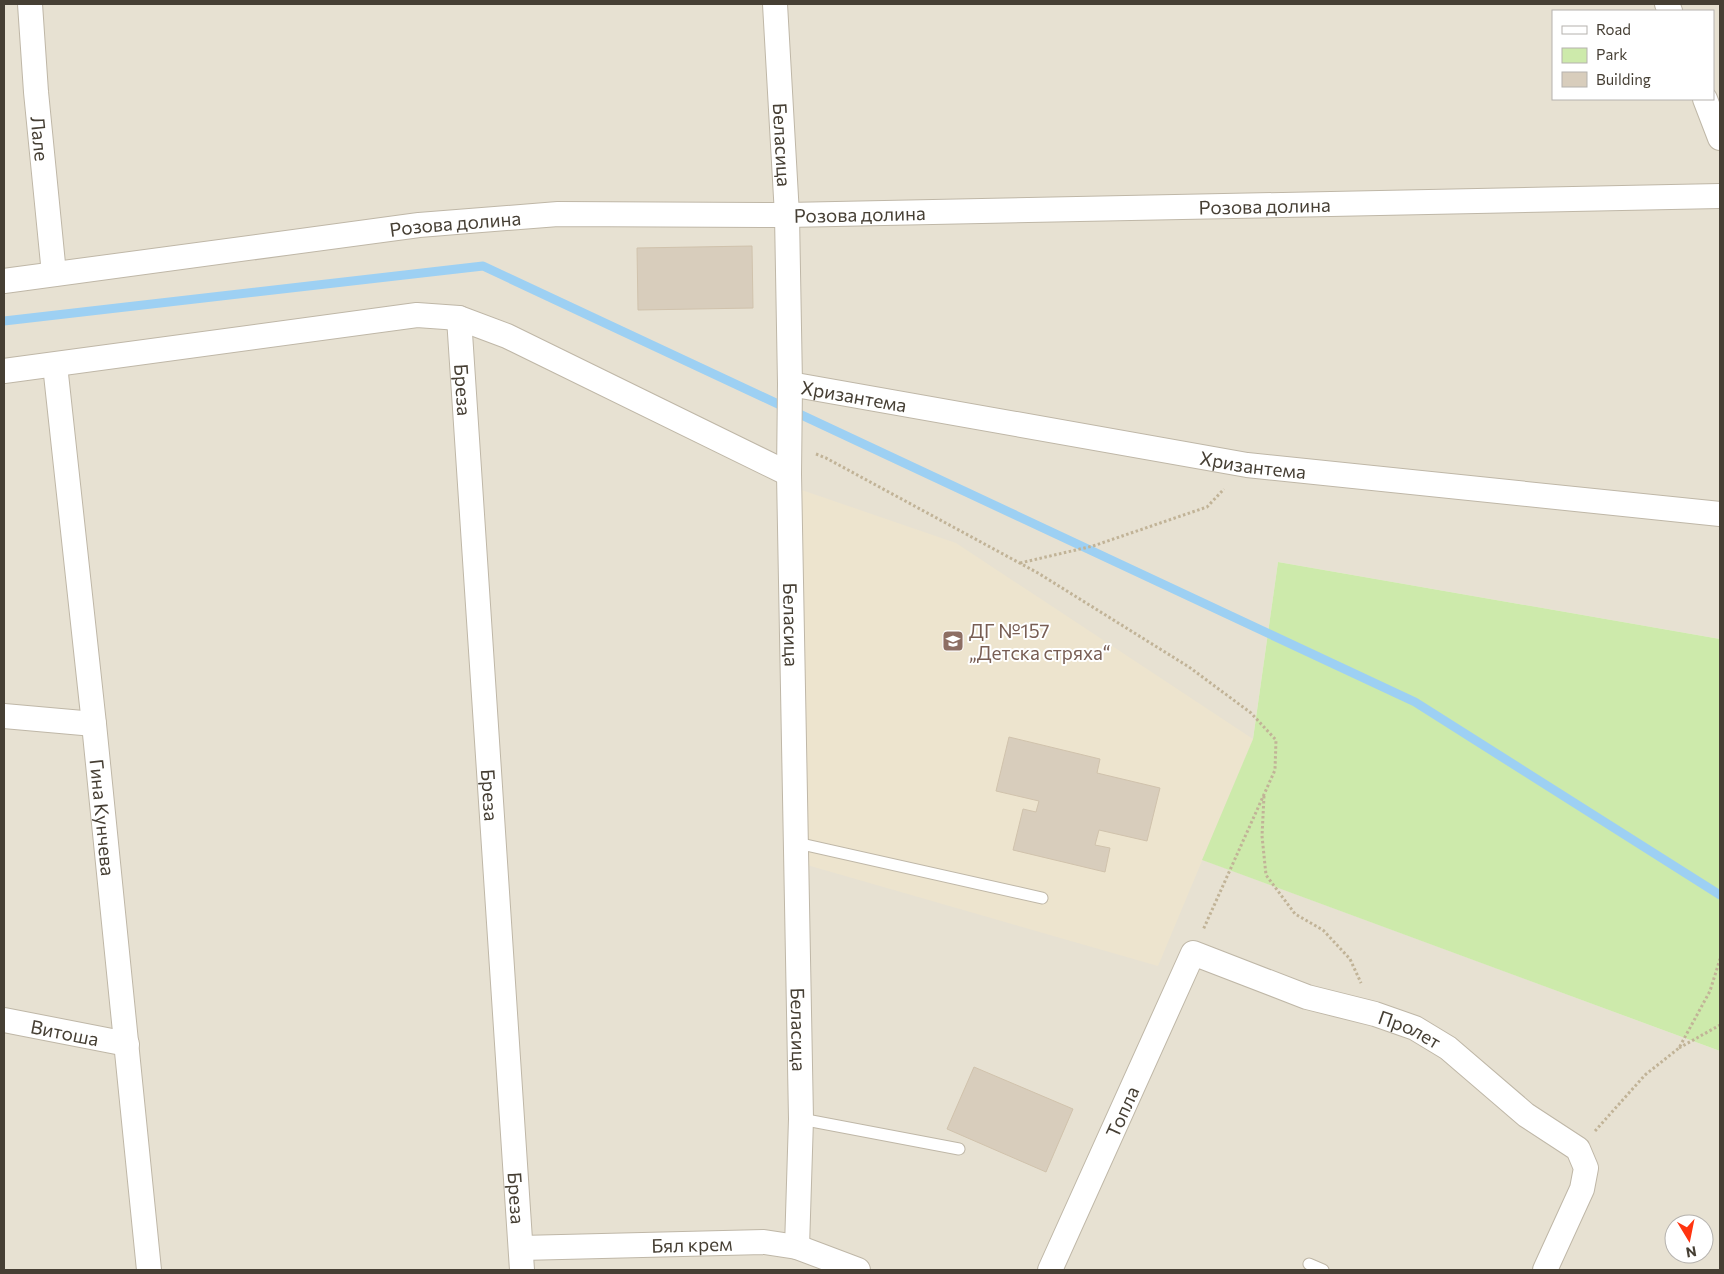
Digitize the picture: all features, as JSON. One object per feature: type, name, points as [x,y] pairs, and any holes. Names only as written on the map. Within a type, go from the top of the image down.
[{"type":"street","name":"Лале","points":[[30,4],[36,92],[54,274]]},
{"type":"street","name":"Беласица","points":[[775,4],[787,215],[790,384],[789,474],[797,843],[800,1119],[797,1247]]},
{"type":"street","points":[[1704,100],[1720,138]]},
{"type":"street","name":"Розова долина","points":[[4,280],[419,225],[558,214],[787,215],[1720,196]]},
{"type":"street","points":[[4,371],[417,315],[459,318],[507,336],[789,474]]},
{"type":"street","name":"Бреза","points":[[459,318],[521,1259]]},
{"type":"street","name":"Гина Кунчева","points":[[55,365],[94,724],[149,1270]]},
{"type":"street","name":"Хризантема","points":[[790,384],[1247,465],[1720,514]]},
{"type":"street","points":[[4,716],[94,724]]},
{"type":"street","name":"Пролет","points":[[1193,953],[1307,996],[1374,1014],[1415,1028],[1448,1048],[1526,1115],[1582,1159]]},
{"type":"street","name":"Топла","points":[[1050,1270],[1193,953]]},
{"type":"street","name":"Витоша","points":[[4,1020],[127,1044]]},
{"type":"street","points":[[1545,1270],[1582,1189],[1582,1159]]},
{"type":"street","name":"Бял крем","points":[[521,1259],[764,1242],[797,1247],[858,1270]]},
{"type":"lane","points":[[797,843],[1042,898]]},
{"type":"lane","points":[[800,1119],[959,1149]]},
{"type":"lane","points":[[1309,1264],[1324,1270]]},
{"type":"path","points":[[790,445],[826,458],[1038,573],[1189,667],[1251,713],[1276,740],[1275,770],[1193,953]]},
{"type":"path","points":[[1020,563],[1093,546],[1207,507],[1247,465]]},
{"type":"path","points":[[1264,792],[1262,836],[1266,875],[1295,914],[1323,930],[1350,959],[1374,1014]]},
{"type":"path","points":[[1680,1048],[1710,991],[1720,959]]},
{"type":"path","points":[[1582,1159],[1645,1075],[1680,1048],[1720,1025]]},
{"type":"shaded area","points":[[4,4],[1720,4],[1720,639],[1278,562],[1253,739],[1203,860],[1720,1051],[1720,1270],[4,1270]]},
{"type":"shaded area","name":"ДГ №157 „Детска стряха“","points":[[796,488],[956,543],[1253,739],[1158,966],[807,865]]},
{"type":"green space","points":[[1278,562],[1720,639],[1720,1051],[1202,860],[1253,739]]},
{"type":"building","points":[[752,246],[753,308],[638,310],[637,248]]},
{"type":"building","points":[[1009,737],[1100,759],[1097,773],[1160,788],[1147,841],[1099,830],[1095,845],[1110,848],[1105,872],[1013,850],[1023,809],[1036,812],[1039,801],[996,791]]},
{"type":"building","points":[[974,1067],[1073,1109],[1046,1172],[947,1129]]},
{"type":"waterway","points":[[4,321],[483,266],[1415,702],[1720,895]]},
{"type":"place","name":"ДГ №157 „Детска стряха“","points":[[953,641]]}]
